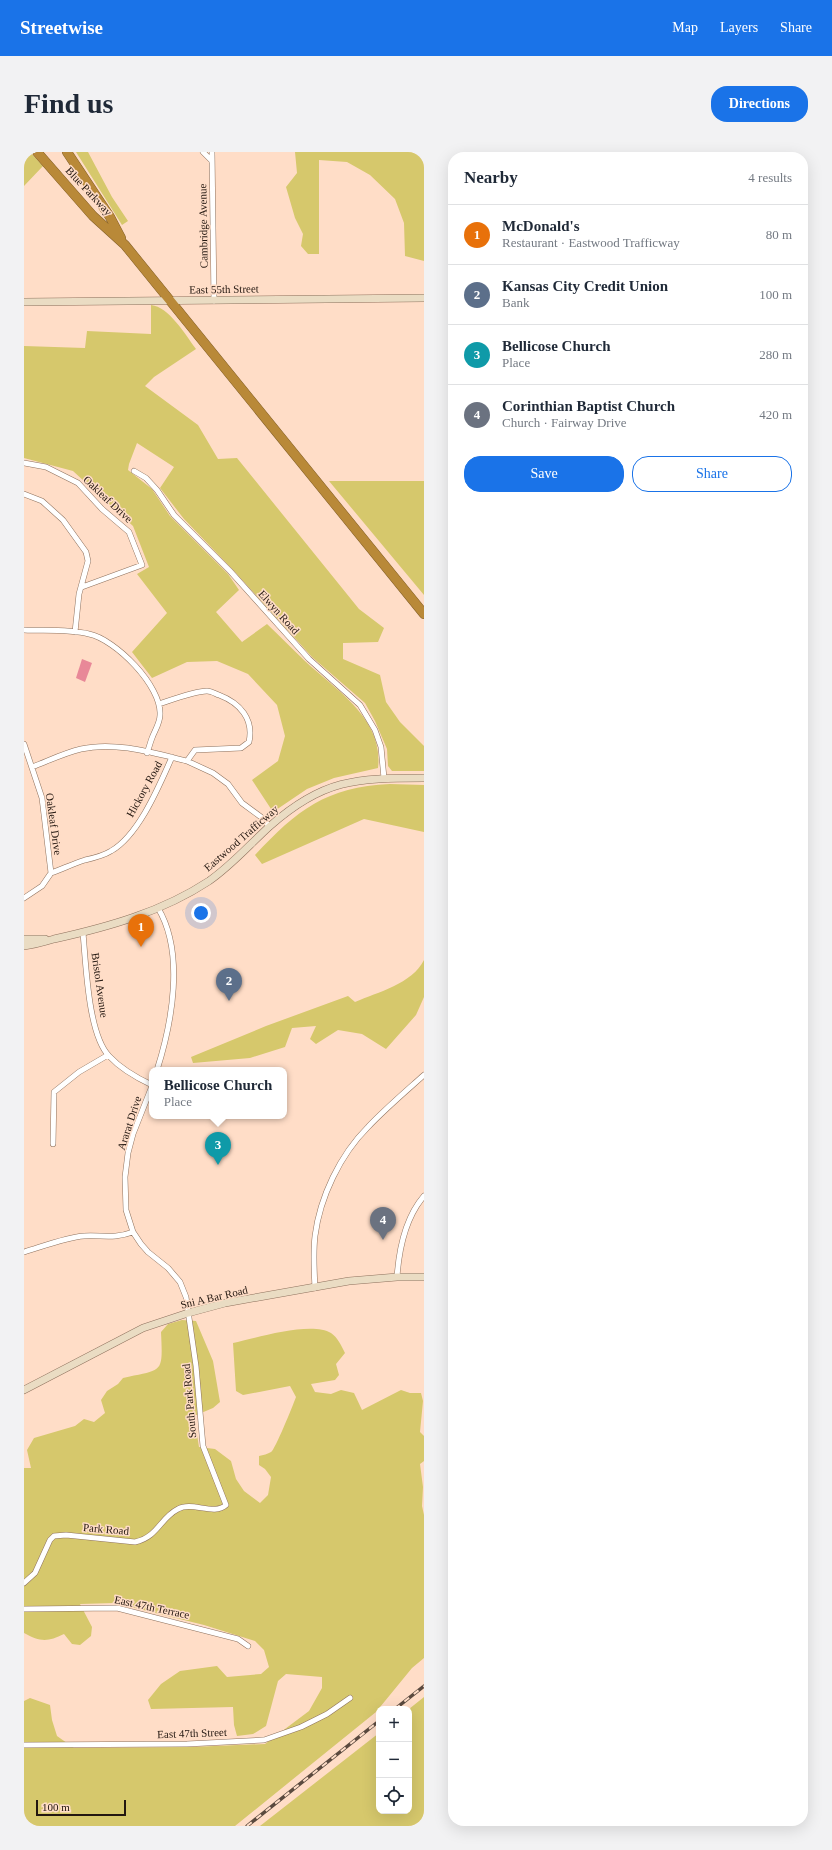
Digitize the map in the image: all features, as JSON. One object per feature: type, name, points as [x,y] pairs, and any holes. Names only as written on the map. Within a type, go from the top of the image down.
[{"type":"highway","name":"Blue Parkway","points":[[37,152],[93,216],[125,245],[424,614]]},
{"type":"highway","name":"Blue Parkway","points":[[67,152],[110,217],[125,245]]},
{"type":"street","points":[[203,152],[212,161]]},
{"type":"street","name":"Cambridge Avenue","points":[[212,152],[214,300]]},
{"type":"street","name":"East 55th Street","points":[[24,302],[424,298]]},
{"type":"street","name":"Oakleaf Drive","points":[[24,463],[46,467],[78,483],[102,509],[129,532],[142,565],[82,587]]},
{"type":"street","name":"Elwyn Road","points":[[134,471],[146,478],[157,490],[174,515],[230,571],[309,660],[360,705],[372,724],[381,747],[384,778]]},
{"type":"street","points":[[24,494],[42,501],[58,515],[86,552],[88,561],[82,587],[75,632]]},
{"type":"street","points":[[24,630],[88,633],[104,639],[125,655],[140,672],[159,704],[208,691],[234,702],[247,716],[251,733],[249,742],[241,748],[195,750],[187,761]]},
{"type":"street","name":"Hickory Road","points":[[147,753],[159,722],[159,704]]},
{"type":"street","name":"Oakleaf Drive","points":[[24,744],[42,798],[51,873]]},
{"type":"street","points":[[32,767],[67,753],[93,747],[118,747],[172,757],[187,761],[213,773],[228,784],[242,803],[261,817],[270,827]]},
{"type":"street","name":"Hickory Road","points":[[51,873],[94,858],[121,844],[150,803],[172,757]]},
{"type":"street","name":"Eastwood Trafficway","points":[[24,946],[83,934],[158,908],[191,892],[229,866],[270,827],[308,798],[331,787],[352,781],[384,778],[424,778]]},
{"type":"street","points":[[24,898],[42,886],[51,873]]},
{"type":"street","points":[[158,908],[170,935],[173,968],[172,1000],[168,1030],[158,1067]]},
{"type":"street","name":"Bristol Avenue","points":[[83,934],[92,1014],[101,1042],[108,1055],[129,1072],[149,1084]]},
{"type":"street","name":"Eastwood Trafficway","points":[[24,939],[53,940]]},
{"type":"street","points":[[52,1144],[54,1092],[79,1072],[108,1055]]},
{"type":"street","points":[[315,1288],[313,1260],[315,1235],[321,1207],[330,1184],[344,1158],[359,1136],[424,1075]]},
{"type":"street","name":"Ararat Drive","points":[[149,1094],[133,1134],[128,1153],[125,1177],[126,1210],[133,1232],[148,1252],[168,1268],[180,1282],[186,1297],[188,1313]]},
{"type":"street","points":[[396,1277],[398,1256],[403,1237],[411,1216],[424,1196]]},
{"type":"street","points":[[24,1252],[83,1236],[111,1238],[121,1237],[133,1232]]},
{"type":"street","name":"Sni A Bar Road","points":[[24,1390],[143,1328],[188,1313],[225,1303],[349,1281],[396,1277],[424,1277]]},
{"type":"street","name":"South Park Road","points":[[188,1313],[196,1366],[203,1446],[210,1468],[226,1502],[224,1507]]},
{"type":"street","name":"Park Road","points":[[24,1583],[35,1572],[50,1540],[54,1536],[66,1535],[135,1542],[150,1536],[171,1514],[179,1508],[191,1506],[218,1509],[224,1507]]},
{"type":"street","name":"East 47th Terrace","points":[[24,1609],[117,1608],[238,1639],[248,1646]]},
{"type":"street","name":"East 47th Street","points":[[24,1745],[186,1744],[264,1740],[301,1727],[327,1714],[350,1698]]},
{"type":"shaded area","points":[[24,152],[30,152],[43,166],[24,186]]},
{"type":"shaded area","points":[[76,152],[88,152],[112,197],[128,221],[122,225]]},
{"type":"shaded area","points":[[295,152],[424,152],[424,261],[405,256],[404,223],[395,199],[370,175],[347,162],[319,160],[319,254],[308,254],[301,246],[303,234],[295,218],[286,187],[297,173]]},
{"type":"shaded area","points":[[151,305],[158,307],[170,316],[182,329],[196,349],[154,377],[145,386],[198,425],[218,459],[237,458],[359,609],[384,628],[378,642],[343,643],[343,659],[380,675],[386,702],[400,722],[424,746],[424,771],[392,771],[388,766],[387,749],[375,721],[365,703],[312,657],[235,572],[184,519],[160,488],[174,467],[137,443],[128,470],[152,489],[170,516],[228,574],[239,590],[216,612],[242,642],[267,624],[343,695],[366,720],[378,751],[378,768],[334,778],[307,789],[273,812],[252,780],[278,761],[285,736],[277,705],[248,674],[217,661],[187,662],[152,678],[132,652],[167,613],[137,574],[149,567],[133,526],[73,471],[24,458],[24,346],[85,348],[87,331],[151,334]]},
{"type":"shaded area","points":[[329,481],[424,481],[424,595]]},
{"type":"shaded area","points":[[82,659],[92,663],[85,682],[76,678]]},
{"type":"shaded area","points":[[390,784],[424,785],[424,832],[364,819],[262,864],[255,855],[285,825],[314,804],[330,796],[348,790]]},
{"type":"shaded area","points":[[424,960],[424,997],[416,1015],[386,1049],[362,1034],[338,1030],[316,1044],[310,1039],[316,1026],[292,1028],[285,1047],[250,1058],[193,1063],[191,1057],[266,1026],[348,996],[355,1002],[384,991],[411,975],[419,968]]},
{"type":"shaded area","points":[[182,1320],[196,1321],[213,1361],[220,1402],[213,1408],[194,1416],[199,1447],[215,1449],[231,1461],[236,1479],[244,1491],[260,1503],[268,1495],[271,1477],[265,1469],[259,1465],[259,1456],[270,1453],[273,1449],[296,1397],[290,1386],[243,1395],[236,1391],[233,1343],[269,1334],[310,1329],[322,1330],[331,1333],[336,1337],[345,1353],[336,1364],[339,1375],[335,1380],[311,1384],[315,1392],[331,1394],[341,1390],[354,1393],[362,1410],[401,1390],[410,1393],[421,1393],[423,1401],[420,1432],[424,1436],[424,1461],[420,1464],[423,1487],[422,1506],[424,1515],[424,1658],[412,1668],[381,1706],[376,1706],[376,1712],[235,1826],[24,1826],[24,1701],[30,1698],[50,1705],[52,1720],[57,1736],[74,1748],[191,1747],[265,1744],[309,1711],[322,1688],[322,1677],[286,1674],[278,1681],[266,1726],[253,1734],[237,1736],[234,1725],[233,1707],[151,1709],[148,1700],[161,1684],[180,1671],[217,1666],[227,1677],[261,1674],[269,1667],[264,1650],[255,1641],[204,1625],[115,1603],[80,1604],[92,1627],[91,1636],[80,1645],[72,1644],[64,1634],[49,1640],[44,1640],[24,1633],[24,1468],[31,1468],[27,1450],[34,1438],[75,1426],[84,1419],[94,1422],[105,1413],[101,1400],[107,1391],[118,1384],[123,1378],[153,1371],[158,1368],[162,1356],[161,1332],[168,1324]]},
{"type":"shaded area","points":[[424,1697],[424,1826],[260,1826],[376,1735],[376,1814],[412,1814],[412,1707]]},
{"type":"railway","points":[[399,1706],[424,1686]]},
{"type":"railway","points":[[247,1826],[376,1723]]},
{"type":"place","name":"McDonald's","points":[[141,947]]},
{"type":"place","name":"Kansas City Credit Union","points":[[229,1001]]},
{"type":"place","name":"Bellicose Church","points":[[218,1165]]},
{"type":"place","name":"Corinthian Baptist Church","points":[[383,1240]]}]
